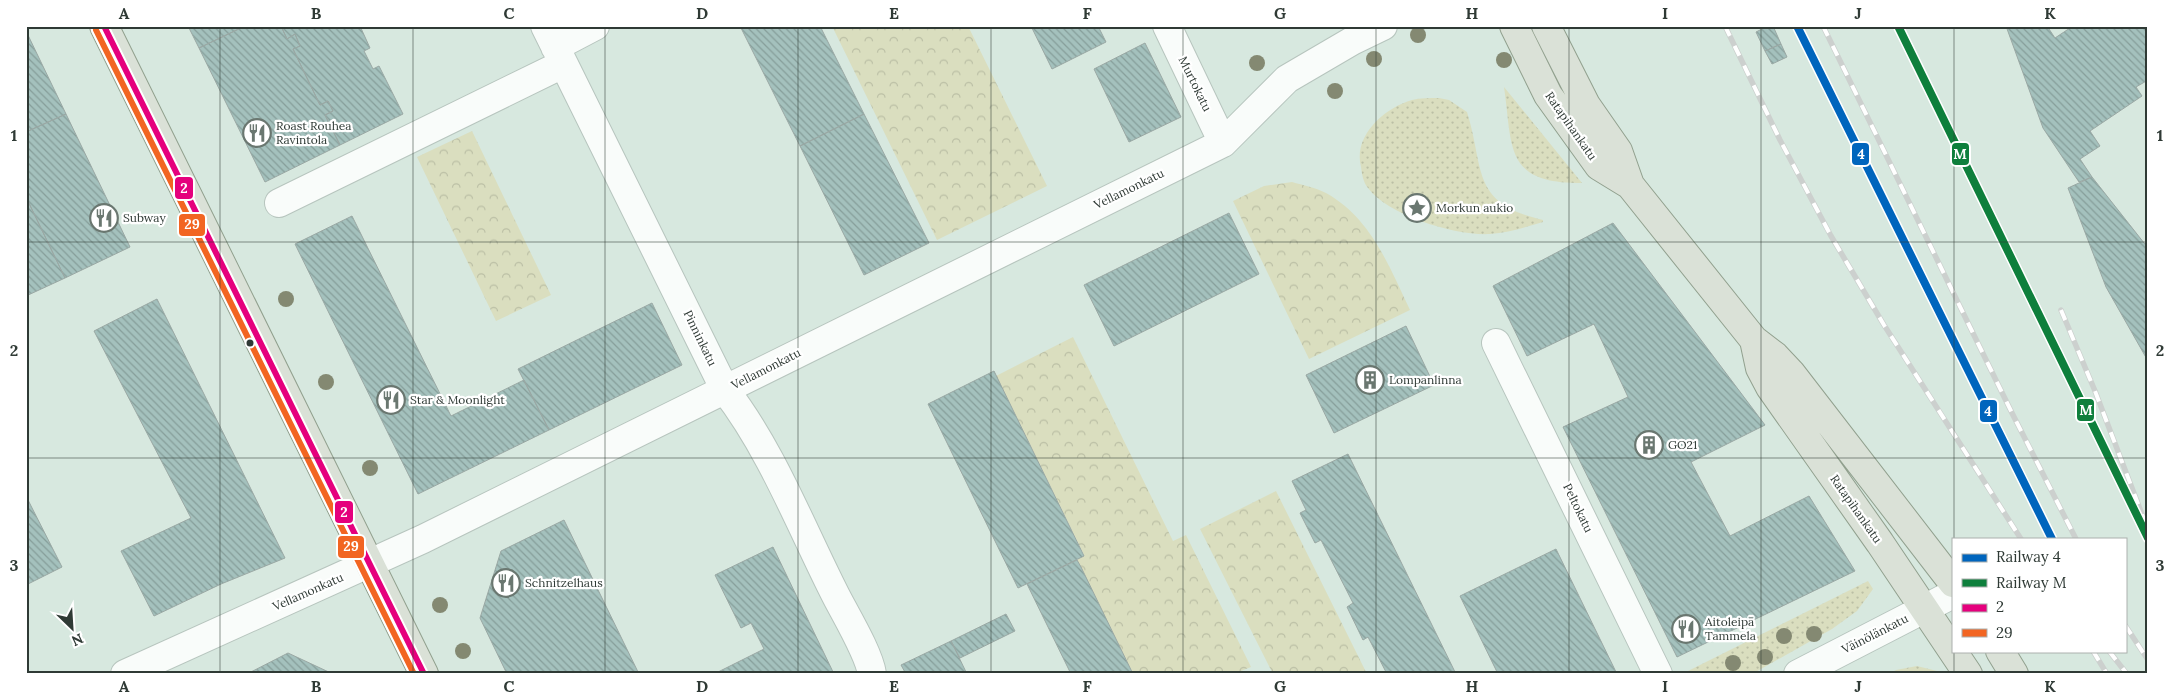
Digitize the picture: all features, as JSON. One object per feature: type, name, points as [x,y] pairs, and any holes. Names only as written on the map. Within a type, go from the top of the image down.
[{"type":"main road","points":[[104,26],[424,674]]},
{"type":"main road","name":"Ratapihankatu","points":[[1514,26],[1548,95],[1599,166],[1630,186],[1754,340],[1775,356],[1797,380],[1952,582]]},
{"type":"main road","name":"Ratapihankatu","points":[[1546,26],[1586,104],[1618,151],[1630,186]]},
{"type":"main road","name":"Ratapihankatu","points":[[1754,340],[1760,368],[1770,387],[1875,536],[1952,650]]},
{"type":"main road","name":"Ratapihankatu","points":[[1953,652],[1968,674]]},
{"type":"main road","points":[[2001,652],[2014,674]]},
{"type":"street","points":[[279,203],[554,46],[595,26]]},
{"type":"street","name":"Murtokatu","points":[[1167,26],[1223,142]]},
{"type":"street","name":"Vellamonkatu","points":[[125,674],[369,564],[725,390],[1223,142],[1287,79],[1352,41],[1383,26]]},
{"type":"street","name":"Pinninkatu","points":[[554,46],[725,390],[745,416],[768,458],[856,636],[872,674]]},
{"type":"street","name":"Peltokatu","points":[[1496,343],[1658,674]]},
{"type":"street","name":"Väinölänkatu","points":[[1798,674],[1952,595]]},
{"type":"green space","points":[[832,26],[968,26],[1047,186],[937,240]]},
{"type":"green space","points":[[1504,87],[1582,183],[1538,177],[1525,169],[1517,158],[1512,145]]},
{"type":"green space","points":[[1439,98],[1449,100],[1467,112],[1484,181],[1492,194],[1503,204],[1520,213],[1543,220],[1543,222],[1517,230],[1490,234],[1460,232],[1442,228],[1407,215],[1378,198],[1368,188],[1361,170],[1360,156],[1366,134],[1373,125],[1391,109],[1401,104],[1415,99]]},
{"type":"green space","points":[[472,131],[551,295],[496,321],[417,157]]},
{"type":"green space","points":[[1292,182],[1326,193],[1342,203],[1367,229],[1386,260],[1410,310],[1309,359],[1233,201],[1264,186]]},
{"type":"green space","points":[[1073,337],[1173,541],[1186,535],[1251,667],[1241,671],[1242,674],[1133,674],[1077,560],[1084,555],[996,376]]},
{"type":"green space","points":[[1276,491],[1367,674],[1273,674],[1200,529]]},
{"type":"green space","points":[[1868,581],[1873,589],[1857,611],[1832,629],[1752,674],[1682,674]]},
{"type":"green space","points":[[1917,666],[1937,671],[1933,674],[1889,674],[1896,670]]},
{"type":"building","points":[[188,26],[245,26],[199,48]]},
{"type":"building","points":[[245,26],[281,26],[287,39],[295,34],[300,46],[293,49],[320,105],[328,101],[333,111],[325,115],[340,145],[265,182],[199,48]]},
{"type":"building","points":[[281,26],[360,26],[370,48],[364,51],[373,69],[379,66],[403,114],[340,145],[325,115],[333,111],[328,101],[320,105],[293,49],[300,46],[295,34],[287,39]]},
{"type":"building","points":[[740,26],[820,26],[864,114],[800,146]]},
{"type":"building","points":[[1031,26],[1098,26],[1106,42],[1052,69]]},
{"type":"building","points":[[1768,26],[1773,26],[1781,44],[1765,51],[1756,32]]},
{"type":"building","points":[[2006,26],[2047,26],[2055,38],[2073,26],[2148,26],[2148,80],[2136,87],[2142,96],[2090,131],[2100,146],[2080,159],[2092,177],[2079,182],[2043,128]]},
{"type":"building","points":[[26,31],[66,114],[26,132]]},
{"type":"building","points":[[1145,43],[1181,117],[1129,142],[1094,69]]},
{"type":"building","points":[[1781,44],[1787,57],[1772,64],[1765,51]]},
{"type":"building","points":[[66,114],[130,247],[65,278],[26,197],[26,132]]},
{"type":"building","points":[[864,114],[929,243],[864,275],[800,146]]},
{"type":"building","points":[[2092,177],[2148,248],[2148,361],[2106,287],[2068,188]]},
{"type":"building","points":[[26,197],[65,278],[26,296]]},
{"type":"building","points":[[1229,213],[1259,274],[1114,346],[1084,285]]},
{"type":"building","points":[[352,216],[451,416],[524,380],[549,430],[418,494],[295,244]]},
{"type":"building","name":"GO21","points":[[1613,223],[1765,425],[1691,462],[1730,536],[1809,496],[1855,571],[1677,657],[1563,427],[1628,397],[1594,324],[1527,356],[1493,286]]},
{"type":"building","points":[[157,299],[285,558],[221,584],[154,616],[121,551],[191,518],[94,331]]},
{"type":"building","points":[[652,303],[682,365],[549,430],[518,369]]},
{"type":"building","name":"Lompanlinna","points":[[1406,326],[1434,385],[1334,433],[1306,375]]},
{"type":"building","points":[[994,371],[1084,556],[1018,588],[928,404]]},
{"type":"building","points":[[1348,454],[1456,674],[1387,674],[1368,637],[1363,640],[1347,607],[1353,603],[1321,540],[1315,543],[1300,513],[1306,510],[1292,481]]},
{"type":"building","points":[[26,496],[62,567],[26,585]]},
{"type":"building","points":[[564,520],[639,674],[507,674],[480,618],[501,551]]},
{"type":"building","points":[[773,547],[834,674],[714,674],[764,649],[751,623],[741,628],[715,575]]},
{"type":"building","points":[[1556,549],[1617,674],[1498,674],[1460,596]]},
{"type":"building","points":[[1077,560],[1133,674],[1071,674],[1027,584]]},
{"type":"building","points":[[1006,614],[1015,631],[960,658],[951,641]]},
{"type":"building","points":[[951,641],[967,674],[906,674],[901,665]]},
{"type":"building","points":[[288,653],[333,674],[247,674]]},
{"type":"railway","points":[[1725,26],[1780,140],[1831,236],[1884,325],[2020,538]]},
{"type":"railway","points":[[1823,26],[2012,413],[2075,538]]},
{"type":"railway","points":[[2061,310],[2095,391],[2148,530]]},
{"type":"railway","points":[[2126,627],[2148,660]]},
{"type":"railway","points":[[2094,652],[2107,674]]},
{"type":"railway","points":[[2110,652],[2127,674]]},
{"type":"rail line","name":"4","points":[[1797,26],[2052,538]]},
{"type":"rail line","name":"M","points":[[1898,26],[2148,538]]},
{"type":"transit line","name":"2","points":[[104,26],[424,674]]},
{"type":"transit line","name":"29","points":[[96,30],[414,674]]},
{"type":"place","name":"Roast Rouhea Ravintola","points":[[257,133]]},
{"type":"place","name":"Morkun aukio","points":[[1417,208]]},
{"type":"place","name":"Subway","points":[[104,218]]},
{"type":"place","name":"Lompanlinna","points":[[1370,380]]},
{"type":"place","name":"Star & Moonlight","points":[[391,400]]},
{"type":"place","name":"GO21","points":[[1649,445]]},
{"type":"place","name":"Schnitzelhaus","points":[[506,583]]},
{"type":"place","name":"Aitoleipä Tammela","points":[[1686,629]]}]
